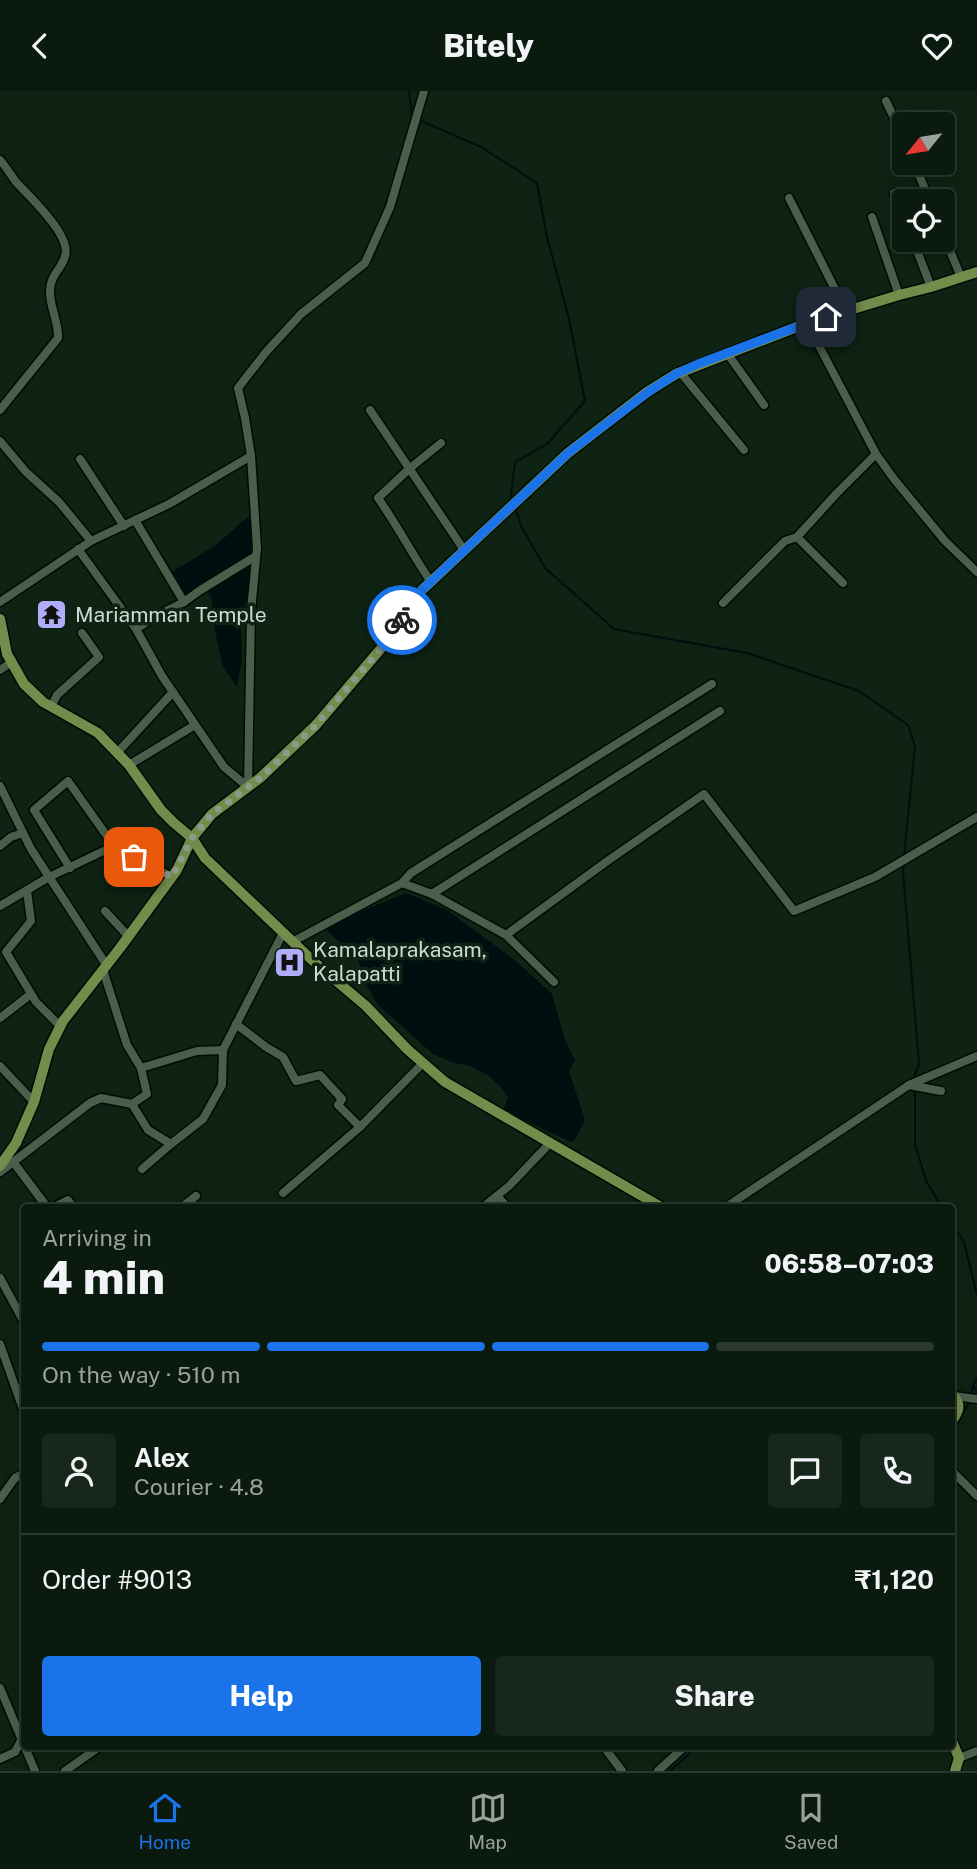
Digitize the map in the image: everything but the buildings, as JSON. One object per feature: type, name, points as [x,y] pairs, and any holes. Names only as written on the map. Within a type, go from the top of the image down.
[{"type":"main road","points":[[5,1160],[16,1143],[34,1102],[49,1049],[61,1027],[172,877],[192,838],[212,814],[260,778],[316,725],[389,639],[422,590],[568,453],[648,392],[680,372],[807,323],[977,272]]},
{"type":"main road","points":[[0,619],[7,654],[24,684],[43,702],[98,733],[129,765],[161,810],[192,838],[205,858],[282,933],[366,1006],[407,1049],[445,1082],[656,1204]]},
{"type":"main road","points":[[955,1416],[959,1410],[957,1396]]},
{"type":"main road","points":[[955,1748],[959,1758],[955,1771]]},
{"type":"street","points":[[248,787],[251,611],[257,548],[251,456],[238,388],[302,314],[365,263],[390,207],[424,93]]},
{"type":"street","points":[[886,101],[892,114]]},
{"type":"street","points":[[0,160],[49,216],[65,244],[66,256],[53,275],[50,292],[58,338],[0,410]]},
{"type":"street","points":[[789,198],[846,311]]},
{"type":"street","points":[[872,217],[899,295]]},
{"type":"street","points":[[918,252],[931,287]]},
{"type":"street","points":[[951,252],[961,277]]},
{"type":"street","points":[[807,323],[876,454],[945,541],[977,572]]},
{"type":"street","points":[[727,353],[764,405]]},
{"type":"street","points":[[680,372],[744,450]]},
{"type":"street","points":[[370,410],[464,550]]},
{"type":"street","points":[[0,441],[26,472],[59,502],[91,541]]},
{"type":"street","points":[[431,582],[378,498],[441,443]]},
{"type":"street","points":[[723,603],[785,541],[797,537],[876,454]]},
{"type":"street","points":[[0,602],[91,541],[169,504],[251,456]]},
{"type":"street","points":[[80,459],[124,526]]},
{"type":"street","points":[[135,520],[184,602]]},
{"type":"street","points":[[797,537],[843,583]]},
{"type":"street","points":[[78,549],[136,629],[162,676],[224,767],[248,787]]},
{"type":"street","points":[[136,629],[256,556]]},
{"type":"street","points":[[51,707],[57,695],[99,657],[82,633]]},
{"type":"street","points":[[0,670],[12,662]]},
{"type":"street","points":[[292,941],[402,883],[411,873],[712,684]]},
{"type":"street","points":[[117,753],[173,692]]},
{"type":"street","points":[[432,894],[720,711]]},
{"type":"street","points":[[129,765],[195,725]]},
{"type":"street","points":[[70,867],[34,810],[68,781],[114,846],[172,877]]},
{"type":"street","points":[[0,786],[31,849],[105,968],[127,1045],[141,1068],[147,1094],[132,1104],[101,1098],[90,1103],[5,1160],[0,1172]]},
{"type":"street","points":[[506,935],[704,794],[794,911],[875,877],[977,817]]},
{"type":"street","points":[[0,846],[11,837],[23,833]]},
{"type":"street","points":[[0,906],[49,877],[114,846]]},
{"type":"street","points":[[402,883],[432,894],[506,935],[554,982]]},
{"type":"street","points":[[27,891],[31,921],[6,952],[36,1002],[61,1027]]},
{"type":"street","points":[[105,911],[129,937]]},
{"type":"street","points":[[142,1169],[203,1119],[222,1085],[223,1050],[282,933]]},
{"type":"street","points":[[0,1018],[31,994]]},
{"type":"street","points":[[236,1024],[283,1057],[296,1081],[320,1075],[342,1099],[338,1105],[360,1127]]},
{"type":"street","points":[[141,1068],[197,1051],[223,1050]]},
{"type":"street","points":[[730,1204],[909,1085],[977,1056]]},
{"type":"street","points":[[283,1193],[360,1127],[423,1063]]},
{"type":"street","points":[[0,1066],[34,1102]]},
{"type":"street","points":[[909,1085],[940,1091]]},
{"type":"street","points":[[132,1104],[148,1130],[171,1144]]},
{"type":"street","points":[[487,1204],[550,1143]]},
{"type":"street","points":[[5,1160],[44,1204]]},
{"type":"street","points":[[186,1204],[196,1196]]},
{"type":"street","points":[[497,1196],[504,1204]]},
{"type":"street","points":[[0,1278],[21,1316]]},
{"type":"street","points":[[0,1343],[21,1403]]},
{"type":"street","points":[[957,1396],[977,1399]]},
{"type":"street","points":[[955,1474],[977,1496]]},
{"type":"street","points":[[0,1499],[15,1478],[21,1475]]},
{"type":"street","points":[[0,1688],[21,1735]]},
{"type":"street","points":[[0,1759],[15,1752],[21,1742]]},
{"type":"street","points":[[27,1750],[35,1771]]},
{"type":"street","points":[[65,1771],[95,1750]]},
{"type":"street","points":[[606,1750],[622,1771]]},
{"type":"street","points":[[658,1771],[681,1750]]},
{"type":"street","points":[[959,1758],[977,1751]]},
{"type":"shaded area","points":[[251,514],[251,577],[241,624],[242,659],[237,687],[222,665],[211,597],[201,585],[185,594],[172,572],[216,545]]},
{"type":"shaded area","points":[[406,893],[447,910],[516,961],[552,994],[565,1040],[575,1061],[569,1071],[585,1120],[571,1142],[504,1109],[508,1097],[489,1076],[471,1066],[454,1063],[433,1054],[377,1004],[362,976],[358,959],[325,929]]},
{"type":"waterway","points":[[409,91],[414,118]]},
{"type":"waterway","points":[[419,120],[481,147],[537,183],[585,401],[547,444],[515,462],[511,494],[513,498]]},
{"type":"waterway","points":[[515,507],[521,526],[545,568],[614,629],[747,653],[859,691],[908,725],[915,746],[904,857]]},
{"type":"waterway","points":[[904,863],[919,1065],[915,1080]]},
{"type":"waterway","points":[[915,1089],[915,1145],[927,1183],[940,1204]]},
{"type":"waterway","points":[[955,1228],[964,1242],[977,1295]]},
{"type":"waterway","points":[[977,1378],[973,1386],[977,1391]]},
{"type":"waterway","points":[[971,1395],[973,1386]]},
{"type":"waterway","points":[[955,1428],[970,1401]]},
{"type":"waterway","points":[[670,1771],[692,1750]]},
{"type":"way so far","points":[[134,857],[172,877],[192,838],[212,814],[260,778],[316,725],[402,620]]},
{"type":"place","name":"Mariamman Temple","points":[[52,615]]},
{"type":"place","name":"Kamalaprakasam, Kalapatti","points":[[290,962]]},
{"type":"route","points":[[402,620],[422,590],[568,453],[648,392],[698,364],[826,317]]}]
